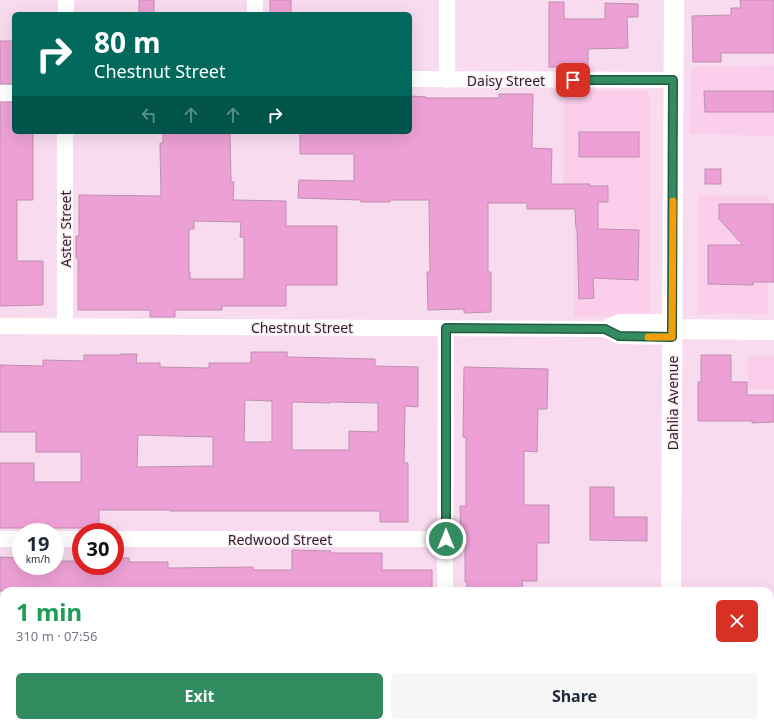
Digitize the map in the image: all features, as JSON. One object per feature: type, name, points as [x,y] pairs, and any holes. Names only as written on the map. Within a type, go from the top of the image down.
[{"type":"street","points":[[66,0],[66,12]]},
{"type":"street","points":[[255,0],[255,12]]},
{"type":"street","points":[[447,0],[447,80]]},
{"type":"street","name":"Dahlia Avenue","points":[[671,587],[674,0]]},
{"type":"street","name":"Daisy Street","points":[[412,79],[673,80]]},
{"type":"street","points":[[0,93],[12,93]]},
{"type":"street","name":"Aster Street","points":[[65,326],[66,134]]},
{"type":"street","name":"Chestnut Street","points":[[0,326],[605,329],[619,322],[672,329],[774,330]]},
{"type":"street","points":[[445,587],[446,328]]},
{"type":"street","points":[[0,539],[12,539]]},
{"type":"street","name":"Redwood Street","points":[[124,539],[446,539]]},
{"type":"shaded area","points":[[774,65],[774,136],[690,134],[691,67]]},
{"type":"shaded area","points":[[564,91],[649,91],[649,316],[574,317],[574,205],[563,205]]},
{"type":"shaded area","points":[[698,195],[769,196],[768,314],[698,314]]},
{"type":"shaded area","points":[[748,356],[774,356],[774,389],[748,389]]},
{"type":"building","points":[[139,0],[154,0],[154,12],[139,12]]},
{"type":"building","points":[[270,0],[291,0],[291,12],[270,12]]},
{"type":"building","points":[[740,0],[774,0],[774,53],[721,53],[721,62],[693,62],[692,16],[731,15],[731,8],[741,8]]},
{"type":"building","points":[[549,2],[564,2],[564,19],[605,19],[605,3],[638,4],[638,17],[627,17],[628,48],[588,49],[588,67],[549,67]]},
{"type":"building","points":[[0,41],[12,41],[12,84],[0,84]]},
{"type":"building","points":[[704,91],[774,91],[774,112],[705,112]]},
{"type":"building","points":[[499,94],[533,94],[532,148],[552,149],[551,184],[590,184],[590,186],[608,186],[608,202],[598,202],[598,229],[639,230],[638,280],[593,278],[594,298],[579,299],[575,209],[527,209],[527,203],[488,203],[488,272],[491,272],[491,312],[464,313],[464,309],[428,310],[427,272],[430,272],[429,200],[361,202],[361,200],[298,198],[299,180],[354,181],[354,154],[300,154],[300,134],[412,134],[412,96],[426,98],[499,98]]},
{"type":"building","points":[[0,102],[12,102],[12,134],[33,134],[33,200],[17,200],[17,261],[43,261],[43,305],[0,306]]},
{"type":"building","points":[[579,132],[639,132],[639,157],[579,157]]},
{"type":"building","points":[[163,134],[230,134],[231,182],[234,182],[233,200],[286,201],[286,226],[337,226],[337,285],[286,285],[286,306],[222,306],[222,310],[175,310],[175,317],[150,317],[150,310],[78,310],[78,258],[76,258],[76,236],[79,236],[79,195],[161,196],[160,143],[163,143]],"holes":[[[194,221],[241,222],[240,237],[244,237],[244,279],[190,279],[189,229],[194,229]]]},
{"type":"building","points":[[705,169],[721,169],[721,184],[705,184]]},
{"type":"building","points":[[719,204],[774,204],[774,282],[753,282],[753,285],[708,284],[708,245],[743,245],[719,219]]},
{"type":"building","points":[[251,352],[287,352],[287,357],[375,359],[375,366],[418,367],[418,407],[405,406],[404,463],[408,463],[408,522],[380,522],[380,511],[99,510],[99,523],[72,523],[72,528],[64,528],[64,523],[12,523],[12,528],[0,528],[0,463],[34,463],[34,482],[81,482],[81,452],[36,452],[36,432],[0,432],[0,365],[43,366],[43,360],[84,361],[84,355],[121,354],[137,354],[136,363],[160,363],[160,367],[209,368],[209,363],[251,363]],"holes":[[[245,400],[272,401],[272,442],[244,442]],[[292,402],[378,403],[378,432],[349,431],[349,450],[292,450]],[[138,435],[213,437],[213,466],[137,467]]]},
{"type":"building","points":[[701,355],[731,355],[731,382],[747,382],[747,395],[774,395],[774,422],[752,423],[752,421],[698,421],[698,382],[701,382]]},
{"type":"building","points":[[464,367],[548,369],[547,409],[538,409],[537,452],[524,451],[524,505],[549,505],[549,543],[537,543],[537,581],[522,581],[523,587],[467,587],[467,582],[465,582],[465,544],[461,544],[460,506],[466,506],[466,438],[463,437]]},
{"type":"building","points":[[590,487],[614,487],[614,517],[647,517],[647,541],[590,540]]},
{"type":"building","points":[[292,550],[331,551],[331,553],[382,553],[382,570],[432,570],[432,587],[0,587],[0,557],[12,558],[12,575],[64,575],[64,561],[72,561],[72,575],[124,575],[124,558],[129,558],[129,562],[168,562],[168,568],[253,567],[253,570],[292,570]]},
{"type":"slow traffic","points":[[648,337],[672,337],[673,201]]},
{"type":"route","points":[[446,539],[446,328],[605,329],[619,336],[672,337],[673,80],[573,80]]}]
